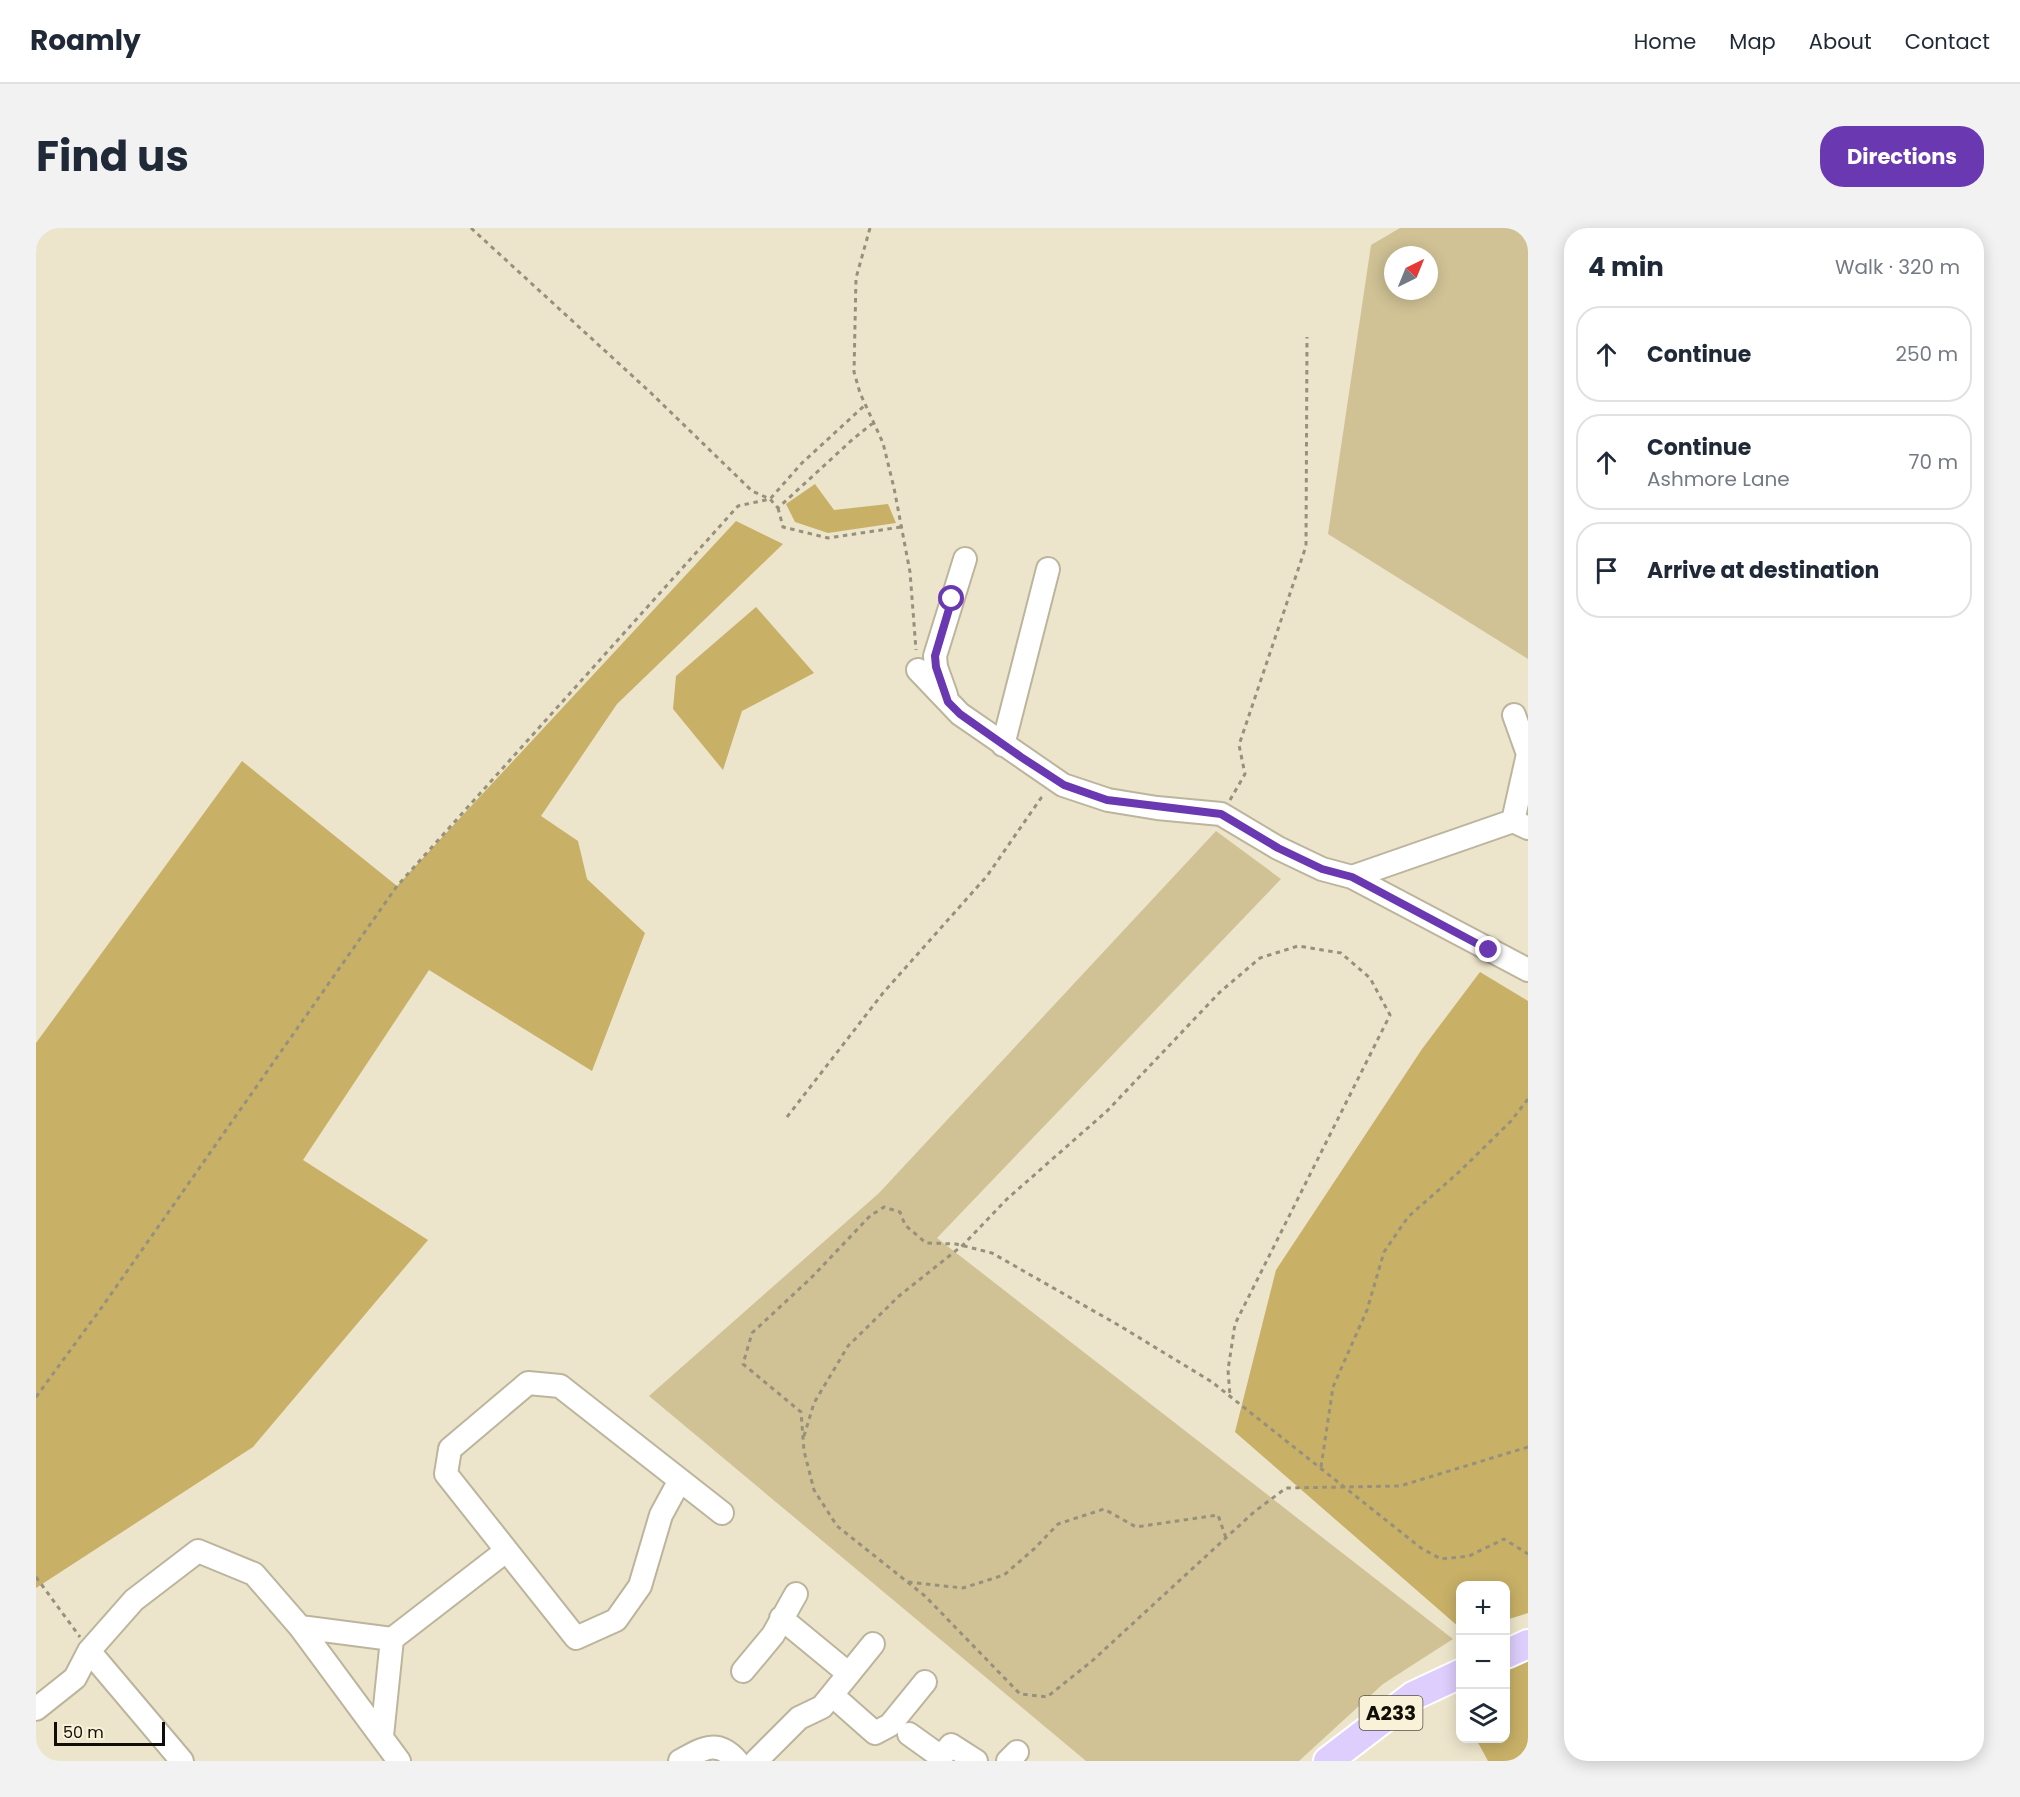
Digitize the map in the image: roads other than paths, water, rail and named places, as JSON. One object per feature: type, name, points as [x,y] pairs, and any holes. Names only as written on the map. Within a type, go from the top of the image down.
[{"type":"main road","points":[[1510,1652],[1528,1644]]},
{"type":"main road","name":"A233","points":[[1328,1761],[1413,1696],[1456,1676]]},
{"type":"street","points":[[948,702],[936,667],[935,656],[965,559]]},
{"type":"street","points":[[1003,745],[1048,569]]},
{"type":"street","points":[[918,670],[960,714],[1064,785],[1107,800],[1221,814],[1278,848],[1322,869],[1352,877],[1528,970]]},
{"type":"street","points":[[1352,877],[1521,824],[1528,754],[1514,715]]},
{"type":"street","points":[[680,1480],[661,1515],[640,1586],[616,1620],[576,1638],[446,1474],[450,1449],[528,1383],[560,1386],[680,1480],[722,1513]]},
{"type":"street","points":[[36,1709],[75,1678],[89,1651],[134,1600],[198,1551],[254,1574],[300,1627],[399,1761]]},
{"type":"street","points":[[300,1627],[392,1640],[506,1551]]},
{"type":"street","points":[[743,1671],[764,1647],[796,1594]]},
{"type":"street","points":[[781,1618],[849,1674]]},
{"type":"street","points":[[382,1736],[392,1640]]},
{"type":"street","points":[[756,1761],[799,1718],[822,1707],[873,1644]]},
{"type":"street","points":[[89,1651],[182,1761]]},
{"type":"street","points":[[832,1695],[875,1733],[890,1725],[925,1682]]},
{"type":"street","points":[[909,1734],[941,1757],[951,1745],[976,1761]]},
{"type":"street","points":[[680,1761],[705,1748],[719,1747],[737,1761]]}]
